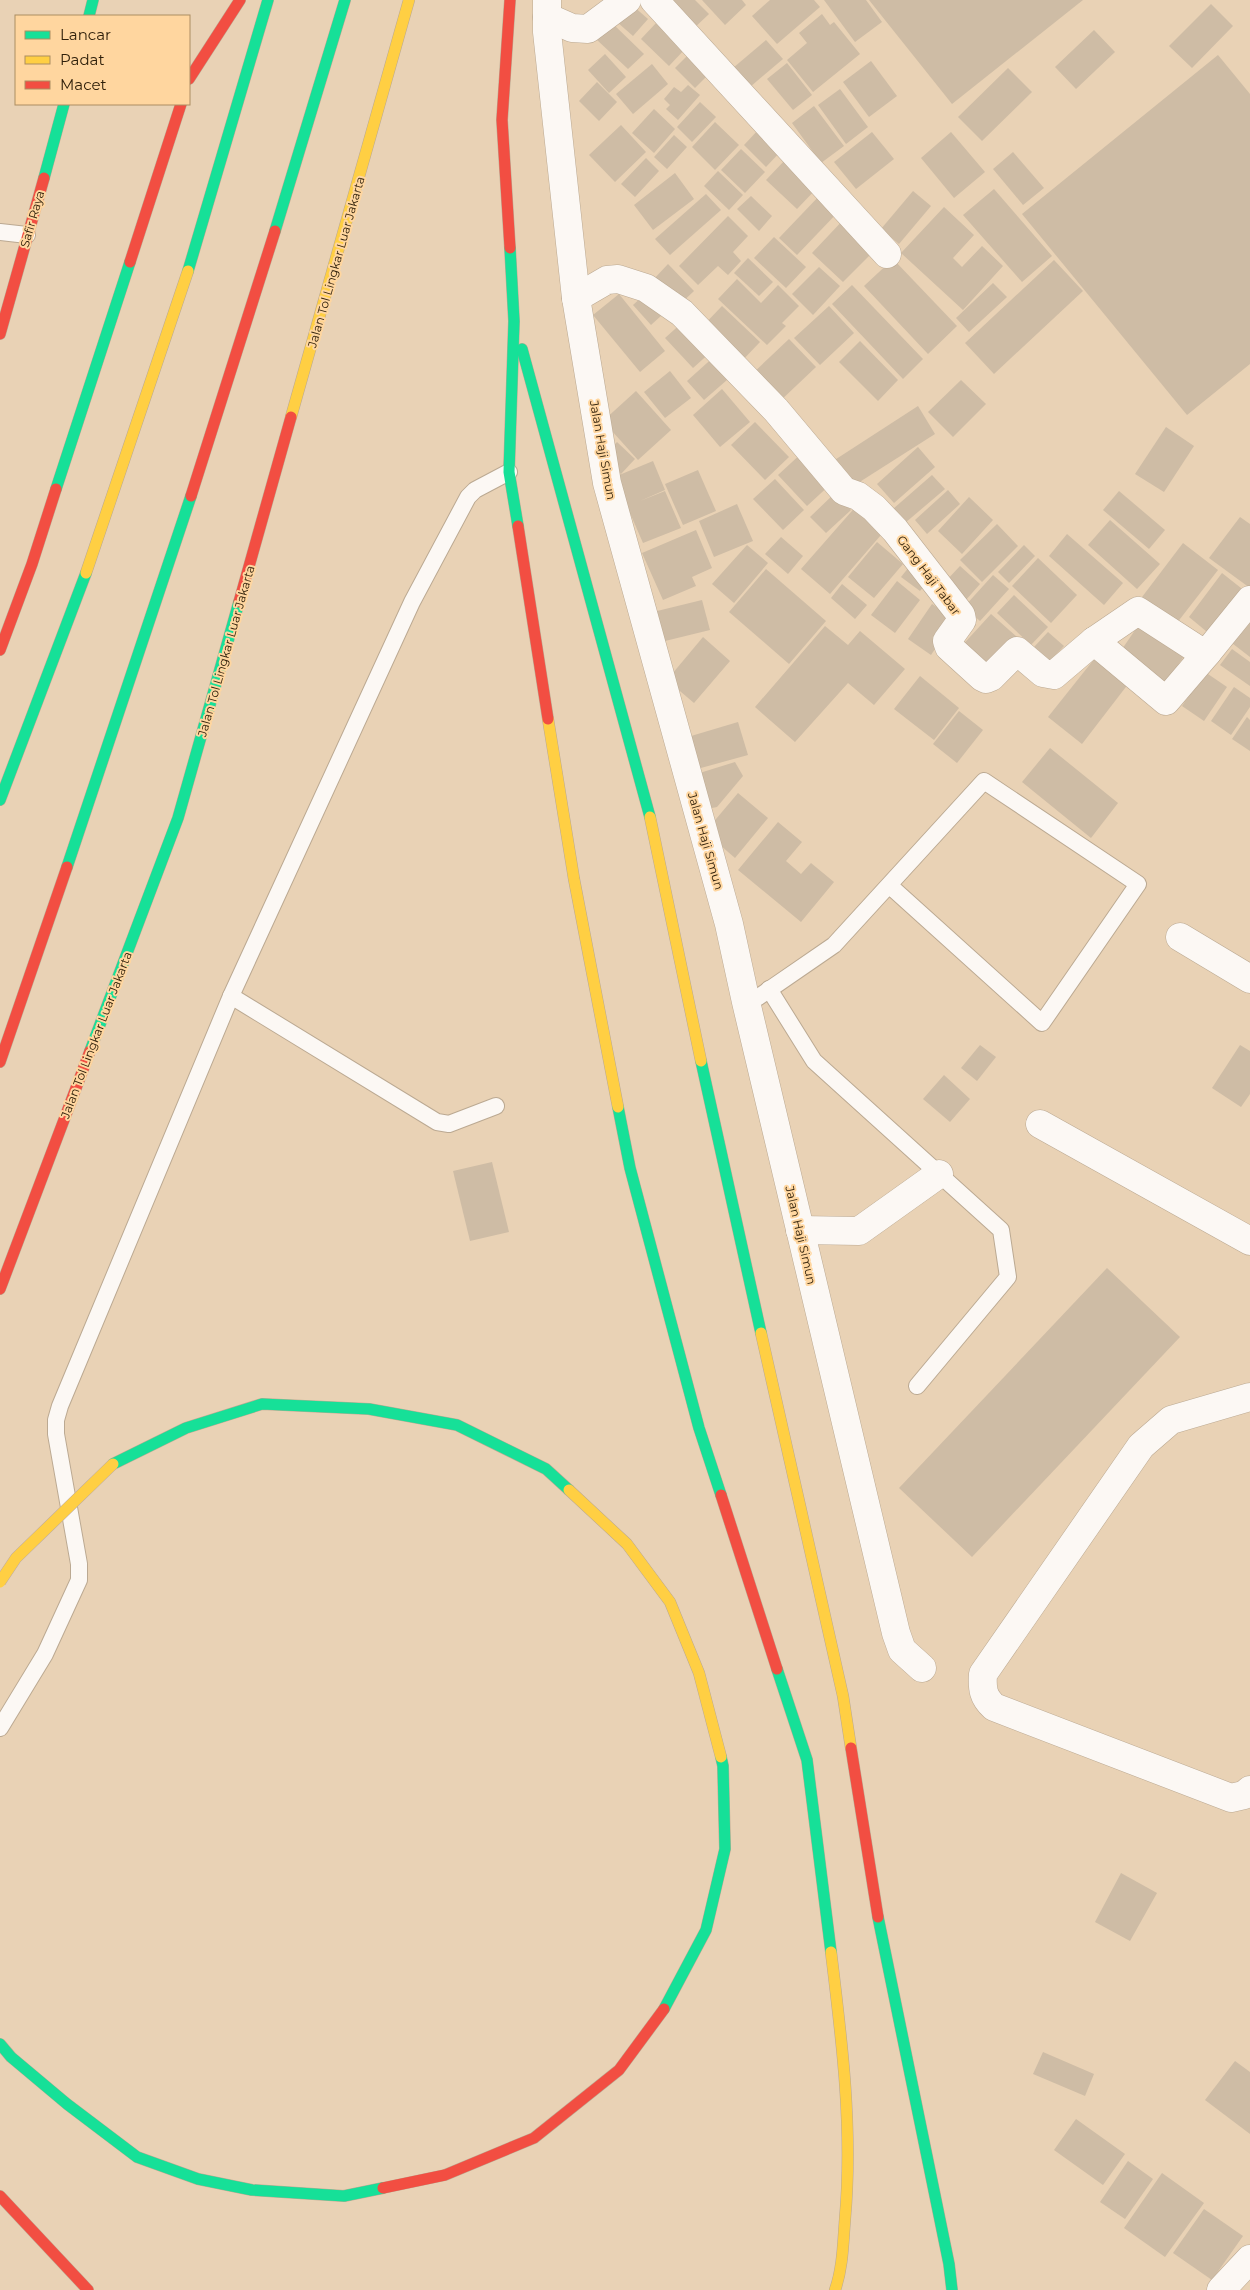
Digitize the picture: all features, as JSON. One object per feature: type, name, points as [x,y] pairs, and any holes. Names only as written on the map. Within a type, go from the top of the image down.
[{"type":"main road","points":[[89,15],[93,0]]},
{"type":"main road","points":[[190,77],[240,0]]},
{"type":"main road","points":[[0,800],[83,581],[187,275],[268,0]]},
{"type":"main road","points":[[0,1062],[96,784],[245,331],[345,0]]},
{"type":"main road","name":"Jalan Tol Lingkar Luar Jakarta","points":[[0,1289],[178,818],[410,0]]},
{"type":"main road","points":[[510,0],[502,120],[514,321],[510,472],[574,879],[630,1168],[699,1428],[807,1760],[844,2060],[849,2176],[841,2272],[834,2290]]},
{"type":"main road","name":"Safir Raya","points":[[0,334],[64,105]]},
{"type":"main road","points":[[0,650],[32,564],[181,105]]},
{"type":"main road","points":[[514,321],[651,821],[714,1120],[843,1696],[874,1897],[949,2264],[952,2290]]},
{"type":"main road","points":[[0,1582],[16,1558],[113,1464],[186,1428],[262,1404],[369,1409],[457,1425],[546,1469],[627,1544],[670,1602],[699,1672],[723,1766],[725,1849],[706,1930],[667,2006],[619,2070],[534,2138],[445,2175],[344,2196],[252,2190],[198,2179],[136,2157],[60,2098],[12,2057],[0,2044]]},
{"type":"main road","points":[[0,2196],[88,2290]]},
{"type":"street","points":[[547,8],[572,28],[588,29],[627,0]]},
{"type":"street","points":[[654,0],[887,254]]},
{"type":"street","name":"Jalan Haji Simun","points":[[547,8],[546,32],[576,298],[607,484],[729,924],[896,1633],[902,1650],[922,1668]]},
{"type":"street","name":"Gang Haji Tabar","points":[[576,298],[607,280],[618,279],[646,288],[682,313],[776,410],[844,491],[858,496],[874,508],[895,530],[962,615],[962,620],[947,641],[949,647],[982,677],[986,679],[991,677],[1017,651],[1043,673],[1054,675],[1094,641],[1138,611],[1202,653],[1206,653]]},
{"type":"street","points":[[1094,641],[1166,701],[1250,600]]},
{"type":"street","points":[[1180,937],[1250,979]]},
{"type":"street","points":[[1040,1124],[1250,1241]]},
{"type":"street","points":[[800,1230],[859,1231],[939,1174]]},
{"type":"street","points":[[1250,1397],[1171,1420],[1141,1446],[983,1674],[982,1688],[987,1701],[994,1707],[1039,1725],[1231,1798],[1244,1795],[1250,1790]]},
{"type":"street","points":[[1221,2290],[1250,2259]]},
{"type":"lane","points":[[0,232],[27,235]]},
{"type":"lane","points":[[0,1728],[45,1654],[79,1580],[79,1564],[56,1434],[56,1420],[60,1406],[232,996],[412,602],[468,497],[474,490],[510,472]]},
{"type":"lane","points":[[746,1002],[757,998],[834,945],[984,781],[1138,884],[1042,1022],[889,885]]},
{"type":"lane","points":[[769,989],[814,1061],[1001,1230],[1008,1276],[917,1386]]},
{"type":"lane","points":[[232,996],[437,1122],[449,1124],[496,1106]]},
{"type":"building","points":[[663,0],[695,0],[709,14],[692,30]]},
{"type":"building","points":[[702,0],[742,0],[746,5],[725,25]]},
{"type":"building","points":[[770,0],[814,0],[820,7],[777,44],[752,16]]},
{"type":"building","points":[[824,0],[866,0],[882,22],[855,42]]},
{"type":"building","points":[[869,0],[1083,0],[952,104]]},
{"type":"building","points":[[1211,4],[1233,26],[1192,68],[1169,46]]},
{"type":"building","points":[[632,5],[648,19],[633,36],[617,22]]},
{"type":"building","points":[[822,14],[830,25],[834,22],[860,54],[813,92],[787,60],[807,43],[799,33]]},
{"type":"building","points":[[657,22],[685,49],[669,66],[641,39]]},
{"type":"building","points":[[612,23],[644,54],[628,69],[596,39]]},
{"type":"building","points":[[1094,30],[1115,52],[1076,89],[1055,67]]},
{"type":"building","points":[[766,40],[783,59],[750,87],[733,68]]},
{"type":"building","points":[[691,52],[711,72],[695,88],[675,68]]},
{"type":"building","points":[[605,54],[626,77],[609,93],[588,70]]},
{"type":"building","points":[[1218,55],[1250,94],[1250,364],[1187,415],[1022,214]]},
{"type":"building","points":[[871,61],[897,96],[869,117],[843,82]]},
{"type":"building","points":[[787,63],[812,95],[793,110],[767,79]]},
{"type":"building","points":[[652,64],[668,84],[633,114],[616,94]]},
{"type":"building","points":[[1008,68],[1032,92],[982,141],[958,117]]},
{"type":"building","points":[[597,82],[617,102],[599,121],[579,101]]},
{"type":"building","points":[[688,85],[700,95],[678,120],[666,109],[670,105],[664,99],[674,87],[681,92]]},
{"type":"building","points":[[840,89],[868,127],[846,144],[818,105]]},
{"type":"building","points":[[700,102],[716,117],[692,142],[677,127]]},
{"type":"building","points":[[814,106],[844,146],[821,163],[792,123]]},
{"type":"building","points":[[654,109],[675,129],[654,153],[632,133]]},
{"type":"building","points":[[715,122],[739,145],[715,170],[692,147]]},
{"type":"building","points":[[621,125],[646,152],[615,182],[589,155]]},
{"type":"building","points":[[759,129],[782,150],[766,167],[744,145]]},
{"type":"building","points":[[872,132],[894,159],[856,189],[834,162]]},
{"type":"building","points":[[951,132],[985,172],[954,198],[921,158]]},
{"type":"building","points":[[674,135],[687,147],[667,169],[654,157]]},
{"type":"building","points":[[741,149],[765,172],[745,193],[721,170]]},
{"type":"building","points":[[1013,152],[1044,188],[1023,205],[993,169]]},
{"type":"building","points":[[646,158],[659,171],[635,197],[621,184]]},
{"type":"building","points":[[787,158],[818,187],[797,209],[766,180]]},
{"type":"building","points":[[718,171],[743,195],[729,210],[704,186]]},
{"type":"building","points":[[675,173],[694,199],[653,230],[634,205]]},
{"type":"building","points":[[994,189],[1052,256],[1022,282],[963,215]]},
{"type":"building","points":[[913,191],[931,206],[899,244],[881,229]]},
{"type":"building","points":[[822,193],[840,210],[797,255],[779,238]]},
{"type":"building","points":[[706,194],[721,210],[670,255],[655,239]]},
{"type":"building","points":[[751,196],[772,216],[759,231],[737,209]]},
{"type":"building","points":[[944,207],[974,235],[953,258],[962,267],[982,246],[1003,266],[963,310],[901,253]]},
{"type":"building","points":[[728,216],[748,236],[733,252],[741,261],[728,275],[718,266],[698,285],[679,266]]},
{"type":"building","points":[[846,217],[872,253],[843,282],[812,253]]},
{"type":"building","points":[[774,237],[806,267],[786,288],[754,258]]},
{"type":"building","points":[[748,258],[773,282],[759,296],[734,273]]},
{"type":"building","points":[[893,259],[957,326],[928,354],[864,286]]},
{"type":"building","points":[[1054,260],[1083,291],[994,374],[965,343]]},
{"type":"building","points":[[668,264],[694,291],[678,306],[653,280]]},
{"type":"building","points":[[819,267],[840,286],[813,315],[792,294]]},
{"type":"building","points":[[737,279],[761,303],[778,285],[799,306],[782,323],[786,326],[767,345],[718,299]]},
{"type":"building","points":[[993,283],[1007,297],[969,332],[956,318]]},
{"type":"building","points":[[852,285],[923,359],[903,379],[832,304]]},
{"type":"building","points":[[619,294],[665,351],[640,372],[593,315]]},
{"type":"building","points":[[644,295],[662,315],[651,325],[633,305]]},
{"type":"building","points":[[722,306],[760,342],[738,365],[700,329]]},
{"type":"building","points":[[829,306],[854,333],[820,365],[794,338]]},
{"type":"building","points":[[684,321],[712,351],[693,368],[665,338]]},
{"type":"building","points":[[789,339],[816,367],[778,403],[751,375]]},
{"type":"building","points":[[860,341],[898,380],[878,401],[839,362]]},
{"type":"building","points":[[717,354],[735,373],[704,400],[687,381]]},
{"type":"building","points":[[670,371],[691,398],[665,418],[644,392]]},
{"type":"building","points":[[961,380],[986,404],[953,437],[928,412]]},
{"type":"building","points":[[722,389],[750,422],[720,447],[693,415]]},
{"type":"building","points":[[636,391],[671,430],[638,460],[603,421]]},
{"type":"building","points":[[918,406],[935,434],[847,490],[830,463]]},
{"type":"building","points":[[755,422],[789,457],[765,480],[731,445]]},
{"type":"building","points":[[1166,427],[1194,446],[1164,492],[1135,474]]},
{"type":"building","points":[[617,442],[635,459],[621,474],[603,457]]},
{"type":"building","points":[[918,447],[935,467],[894,503],[877,484]]},
{"type":"building","points":[[804,451],[833,482],[807,506],[778,475]]},
{"type":"building","points":[[653,461],[665,490],[640,501],[665,491],[681,528],[643,543],[612,478]]},
{"type":"building","points":[[698,470],[716,511],[683,525],[665,484]]},
{"type":"building","points":[[932,475],[945,489],[905,523],[893,509]]},
{"type":"building","points":[[775,479],[804,510],[783,530],[753,499]]},
{"type":"building","points":[[948,490],[960,504],[927,534],[915,520]]},
{"type":"building","points":[[1119,491],[1165,530],[1149,549],[1103,510]]},
{"type":"building","points":[[835,493],[851,510],[826,533],[810,517]]},
{"type":"building","points":[[969,497],[993,520],[962,554],[938,531]]},
{"type":"building","points":[[737,504],[753,541],[714,557],[699,521]]},
{"type":"building","points":[[858,504],[887,528],[830,594],[801,569]]},
{"type":"building","points":[[1240,517],[1250,524],[1250,588],[1209,558]]},
{"type":"building","points":[[1110,520],[1160,564],[1137,589],[1088,545]]},
{"type":"building","points":[[997,524],[1018,546],[982,582],[960,560]]},
{"type":"building","points":[[696,530],[712,568],[692,577],[696,586],[663,600],[642,553]]},
{"type":"building","points":[[1067,534],[1123,583],[1104,605],[1049,556]]},
{"type":"building","points":[[781,537],[803,556],[788,574],[765,554]]},
{"type":"building","points":[[877,542],[903,564],[874,598],[848,577]]},
{"type":"building","points":[[1183,543],[1218,570],[1173,628],[1139,601]]},
{"type":"building","points":[[747,545],[768,563],[734,603],[712,584]]},
{"type":"building","points":[[1024,545],[1035,556],[1009,583],[998,572]]},
{"type":"building","points":[[1038,558],[1077,595],[1051,623],[1012,586]]},
{"type":"building","points":[[960,566],[980,584],[965,601],[945,582]]},
{"type":"building","points":[[909,567],[928,581],[920,591],[901,577]]},
{"type":"building","points":[[766,569],[826,621],[789,664],[729,612]]},
{"type":"building","points":[[1222,573],[1246,592],[1212,636],[1189,617]]},
{"type":"building","points":[[993,575],[1009,589],[980,621],[964,607]]},
{"type":"building","points":[[897,581],[920,600],[895,633],[871,615]]},
{"type":"building","points":[[842,584],[867,605],[855,619],[831,598]]},
{"type":"building","points":[[1014,595],[1048,627],[1031,645],[997,613]]},
{"type":"building","points":[[702,600],[710,630],[661,642],[653,612]]},
{"type":"building","points":[[932,604],[955,619],[931,655],[908,639]]},
{"type":"building","points":[[1250,611],[1250,657],[1228,640]]},
{"type":"building","points":[[991,614],[1017,637],[984,674],[958,650]]},
{"type":"building","points":[[1142,620],[1187,652],[1163,686],[1118,655]]},
{"type":"building","points":[[825,626],[848,645],[860,631],[905,669],[874,705],[848,683],[795,742],[755,707]]},
{"type":"building","points":[[1048,632],[1064,646],[1050,661],[1034,647]]},
{"type":"building","points":[[703,637],[730,661],[694,703],[667,680]]},
{"type":"building","points":[[1232,649],[1250,662],[1250,686],[1220,665]]},
{"type":"building","points":[[1099,653],[1132,679],[1082,744],[1048,717]]},
{"type":"building","points":[[1205,672],[1227,687],[1204,721],[1182,706]]},
{"type":"building","points":[[920,676],[959,708],[934,740],[894,709]]},
{"type":"building","points":[[1234,687],[1250,698],[1250,707],[1231,735],[1211,721]]},
{"type":"building","points":[[959,711],[983,730],[957,763],[933,744]]},
{"type":"building","points":[[1247,717],[1250,720],[1250,751],[1232,739]]},
{"type":"building","points":[[738,722],[748,755],[690,771],[681,739]]},
{"type":"building","points":[[1050,748],[1118,803],[1091,838],[1022,782]]},
{"type":"building","points":[[735,762],[743,776],[717,807],[702,810],[690,776]]},
{"type":"building","points":[[738,793],[768,818],[735,858],[705,832]]},
{"type":"building","points":[[778,822],[802,842],[786,861],[801,874],[811,863],[834,882],[801,922],[738,870]]},
{"type":"building","points":[[980,1045],[996,1057],[977,1081],[961,1068]]},
{"type":"building","points":[[1240,1045],[1250,1051],[1250,1094],[1241,1107],[1212,1088]]},
{"type":"building","points":[[944,1075],[970,1099],[950,1122],[923,1099]]},
{"type":"building","points":[[492,1162],[509,1232],[470,1241],[453,1171]]},
{"type":"building","points":[[1107,1268],[1180,1337],[972,1557],[899,1488]]},
{"type":"building","points":[[1121,1873],[1157,1893],[1130,1941],[1095,1922]]},
{"type":"building","points":[[1043,2052],[1094,2074],[1085,2096],[1033,2074]]},
{"type":"building","points":[[1235,2061],[1250,2072],[1250,2134],[1205,2100]]},
{"type":"building","points":[[1076,2119],[1125,2154],[1103,2185],[1054,2150]]},
{"type":"building","points":[[1128,2161],[1153,2179],[1125,2219],[1100,2202]]},
{"type":"building","points":[[1162,2173],[1204,2203],[1165,2257],[1124,2228]]},
{"type":"building","points":[[1204,2209],[1243,2236],[1212,2280],[1173,2253]]},
{"type":"traffic: fast","points":[[89,15],[93,0]]},
{"type":"traffic: fast","points":[[188,271],[268,0]]},
{"type":"traffic: fast","points":[[275,231],[345,0]]},
{"type":"traffic: fast","points":[[44,178],[64,105]]},
{"type":"traffic: fast","points":[[510,248],[514,321],[509,472],[518,526]]},
{"type":"traffic: fast","points":[[56,489],[130,262]]},
{"type":"traffic: fast","points":[[522,349],[650,817]]},
{"type":"traffic: fast","points":[[67,867],[191,496]]},
{"type":"traffic: fast","points":[[0,800],[86,573]]},
{"type":"traffic: fast","points":[[90,1051],[178,818],[239,602]]},
{"type":"traffic: fast","points":[[701,1061],[761,1333]]},
{"type":"traffic: fast","points":[[618,1107],[630,1168],[699,1428],[721,1495]]},
{"type":"traffic: fast","points":[[113,1464],[186,1428],[262,1404],[369,1409],[457,1425],[546,1469],[569,1490]]},
{"type":"traffic: fast","points":[[777,1669],[807,1760],[831,1952]]},
{"type":"traffic: fast","points":[[664,2009],[706,1930],[725,1849],[723,1766],[721,1757]]},
{"type":"traffic: fast","points":[[878,1917],[949,2264],[952,2290]]},
{"type":"traffic: fast","points":[[0,2044],[11,2057],[67,2104],[137,2157],[198,2179],[252,2190],[344,2196],[383,2188]]},
{"type":"traffic: slow","points":[[291,417],[409,0]]},
{"type":"traffic: slow","points":[[86,573],[188,271]]},
{"type":"traffic: slow","points":[[548,719],[574,879],[618,1107]]},
{"type":"traffic: slow","points":[[650,817],[701,1061]]},
{"type":"traffic: slow","points":[[761,1333],[843,1696],[851,1748]]},
{"type":"traffic: slow","points":[[0,1582],[16,1558],[113,1464]]},
{"type":"traffic: slow","points":[[569,1490],[627,1544],[670,1602],[699,1673],[721,1757]]},
{"type":"traffic: slow","points":[[831,1952],[845,2085],[848,2152],[842,2255],[840,2273],[835,2290]]},
{"type":"traffic: jam","points":[[190,77],[240,0]]},
{"type":"traffic: jam","points":[[510,0],[502,120],[510,248]]},
{"type":"traffic: jam","points":[[130,262],[181,105]]},
{"type":"traffic: jam","points":[[0,334],[44,178]]},
{"type":"traffic: jam","points":[[191,496],[275,231]]},
{"type":"traffic: jam","points":[[239,602],[291,417]]},
{"type":"traffic: jam","points":[[0,650],[32,564],[56,489]]},
{"type":"traffic: jam","points":[[518,526],[548,719]]},
{"type":"traffic: jam","points":[[0,1062],[67,867]]},
{"type":"traffic: jam","points":[[0,1289],[90,1051]]},
{"type":"traffic: jam","points":[[721,1495],[777,1669]]},
{"type":"traffic: jam","points":[[851,1748],[878,1917]]},
{"type":"traffic: jam","points":[[383,2188],[445,2175],[534,2138],[619,2070],[664,2009]]},
{"type":"traffic: jam","points":[[0,2196],[88,2290]]}]
